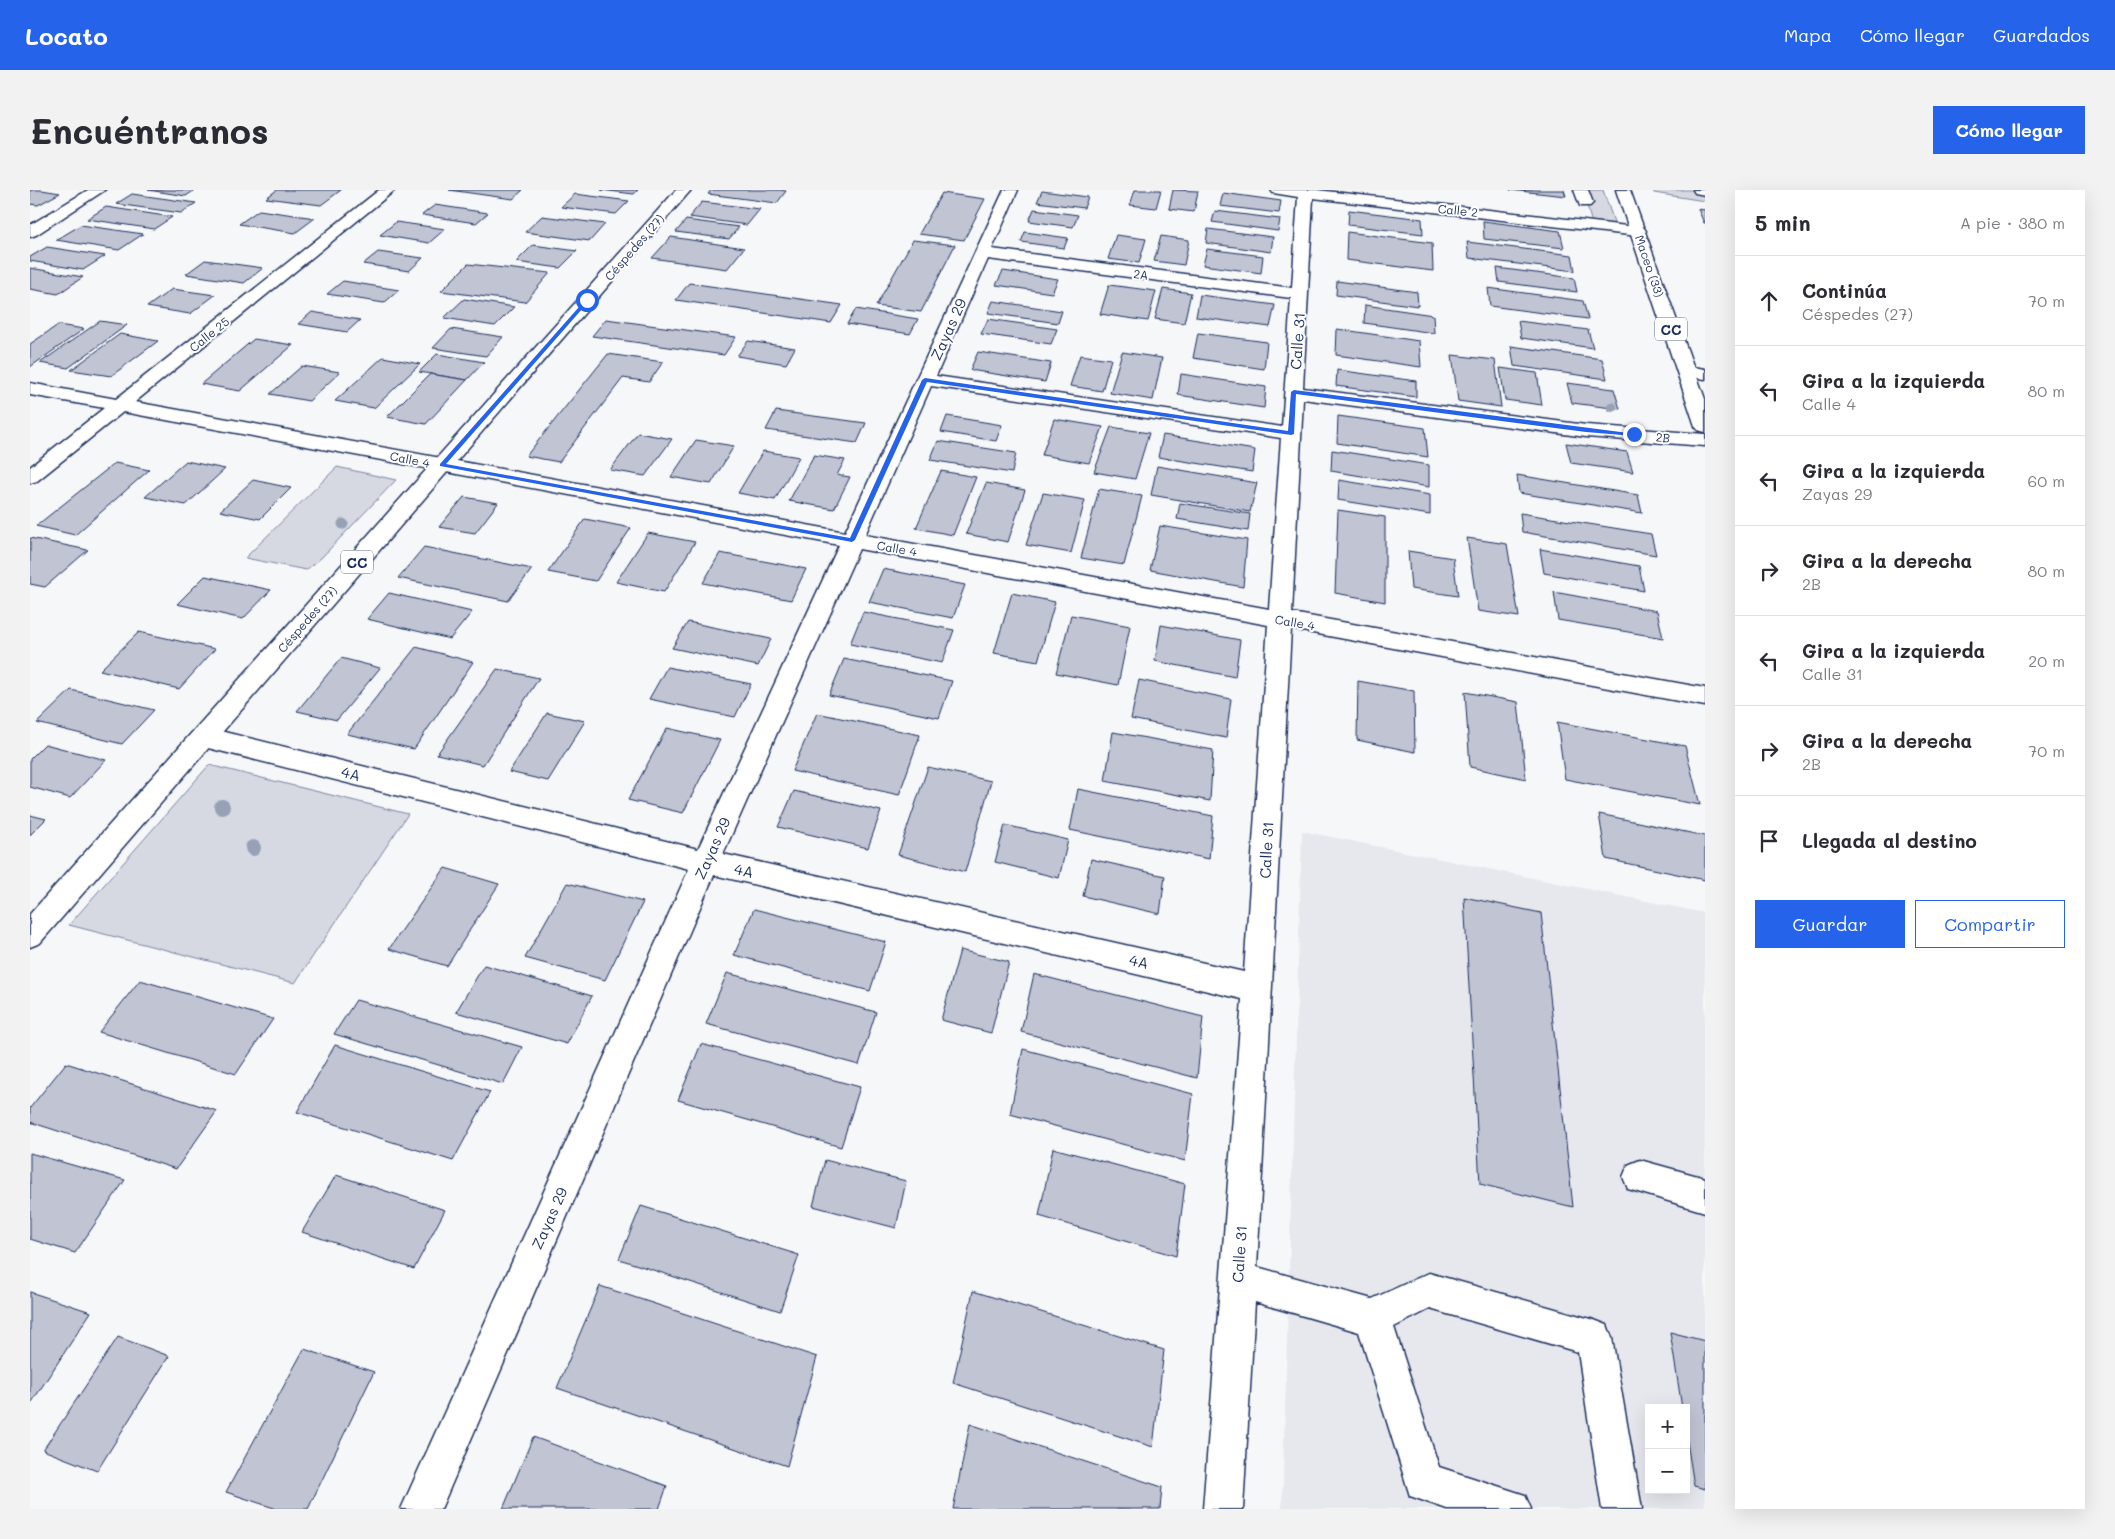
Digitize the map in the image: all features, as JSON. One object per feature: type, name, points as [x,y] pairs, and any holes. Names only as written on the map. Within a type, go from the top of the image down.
[{"type":"street","points":[[30,232],[98,190]]},
{"type":"street","name":"Calle 25","points":[[30,477],[388,190]]},
{"type":"street","name":"Céspedes (27)","points":[[30,934],[684,190]]},
{"type":"street","name":"Zayas 29","points":[[421,1509],[706,862],[1011,190]]},
{"type":"street","name":"Calle 2","points":[[1278,190],[1638,231]]},
{"type":"street","name":"Maceo (33)","points":[[1623,190],[1705,426]]},
{"type":"street","points":[[1700,190],[1705,191]]},
{"type":"street","name":"Calle 31","points":[[1223,1509],[1258,989],[1306,192]]},
{"type":"street","name":"2A","points":[[982,254],[1300,294]]},
{"type":"street","points":[[1686,371],[1705,374]]},
{"type":"street","points":[[925,380],[1291,434]]},
{"type":"street","name":"Calle 4","points":[[30,389],[1705,697]]},
{"type":"street","name":"2B","points":[[1294,392],[1586,431],[1705,440]]},
{"type":"street","name":"4A","points":[[204,737],[706,862],[1258,989]]},
{"type":"street","points":[[1640,1177],[1705,1195]]},
{"type":"street","points":[[1237,1279],[1373,1318],[1429,1291],[1594,1338],[1622,1509]]},
{"type":"street","points":[[1373,1318],[1424,1482],[1511,1509]]},
{"type":"shaded area","points":[[1582,190],[1603,190],[1615,225],[1592,223]]},
{"type":"shaded area","points":[[1653,190],[1705,190],[1705,201],[1654,193]]},
{"type":"shaded area","points":[[337,467],[396,480],[321,558],[306,570],[245,558]]},
{"type":"shaded area","points":[[209,765],[408,814],[295,983],[69,925]]},
{"type":"shaded area","points":[[1302,831],[1705,913],[1705,1509],[1282,1509]]},
{"type":"building","points":[[30,190],[60,193],[38,205],[30,204]]},
{"type":"building","points":[[148,190],[195,190],[186,196]]},
{"type":"building","points":[[277,190],[341,190],[321,205],[266,198]]},
{"type":"building","points":[[449,190],[523,190],[513,199]]},
{"type":"building","points":[[601,190],[638,190],[634,194]]},
{"type":"building","points":[[711,190],[786,191],[777,203],[708,194]]},
{"type":"building","points":[[1135,190],[1161,190],[1156,208],[1130,205]]},
{"type":"building","points":[[1173,190],[1198,191],[1194,212],[1169,209]]},
{"type":"building","points":[[1510,190],[1564,190],[1566,196]]},
{"type":"building","points":[[1042,191],[1088,197],[1084,208],[1037,202]]},
{"type":"building","points":[[942,193],[985,199],[964,240],[919,234]]},
{"type":"building","points":[[1223,193],[1281,201],[1279,213],[1220,206]]},
{"type":"building","points":[[132,194],[196,203],[181,213],[116,204]]},
{"type":"building","points":[[575,194],[629,201],[616,214],[561,207]]},
{"type":"building","points":[[702,202],[760,209],[747,225],[689,217]]},
{"type":"building","points":[[435,205],[488,213],[476,223],[422,215]]},
{"type":"building","points":[[106,207],[172,217],[154,229],[87,219]]},
{"type":"building","points":[[1034,209],[1078,215],[1073,227],[1029,221]]},
{"type":"building","points":[[1698,209],[1705,210],[1705,223],[1704,223]]},
{"type":"building","points":[[259,210],[315,218],[295,233],[239,224]]},
{"type":"building","points":[[1349,210],[1422,219],[1423,234],[1348,225]]},
{"type":"building","points":[[1215,211],[1280,219],[1278,231],[1212,222]]},
{"type":"building","points":[[542,216],[605,224],[590,241],[525,232]]},
{"type":"building","points":[[686,220],[739,227],[729,239],[676,232]]},
{"type":"building","points":[[1483,221],[1560,231],[1564,248],[1484,239]]},
{"type":"building","points":[[396,222],[445,229],[429,243],[380,235]]},
{"type":"building","points":[[81,225],[143,234],[119,250],[56,240]]},
{"type":"building","points":[[1208,229],[1273,237],[1271,252],[1206,243]]},
{"type":"building","points":[[1025,232],[1068,238],[1064,248],[1021,242]]},
{"type":"building","points":[[1347,232],[1432,243],[1433,271],[1346,260]]},
{"type":"building","points":[[1116,235],[1146,239],[1139,263],[1108,259]]},
{"type":"building","points":[[1161,236],[1189,240],[1184,265],[1154,261]]},
{"type":"building","points":[[671,237],[744,248],[727,269],[652,258]]},
{"type":"building","points":[[913,240],[955,245],[921,312],[876,306]]},
{"type":"building","points":[[1467,242],[1572,255],[1575,271],[1469,258]]},
{"type":"building","points":[[533,245],[577,251],[560,268],[516,262]]},
{"type":"building","points":[[47,247],[105,256],[83,270],[30,261],[30,257]]},
{"type":"building","points":[[1207,249],[1263,256],[1261,273],[1203,265]]},
{"type":"building","points":[[378,252],[423,258],[409,271],[363,264]]},
{"type":"building","points":[[205,260],[263,268],[244,283],[186,274]]},
{"type":"building","points":[[468,264],[550,273],[525,302],[441,291]]},
{"type":"building","points":[[30,268],[83,277],[58,294],[30,289]]},
{"type":"building","points":[[1497,268],[1574,278],[1577,292],[1499,282]]},
{"type":"building","points":[[1003,271],[1058,279],[1052,293],[996,285]]},
{"type":"building","points":[[343,281],[399,290],[384,303],[327,294]]},
{"type":"building","points":[[1337,281],[1417,292],[1418,306],[1336,295]]},
{"type":"building","points":[[689,283],[842,305],[831,323],[676,300]]},
{"type":"building","points":[[1109,285],[1156,291],[1148,321],[1100,314]]},
{"type":"building","points":[[1488,288],[1583,301],[1588,319],[1490,306]]},
{"type":"building","points":[[172,289],[215,295],[190,314],[147,307]]},
{"type":"building","points":[[1163,289],[1191,293],[1184,323],[1155,319]]},
{"type":"building","points":[[1200,295],[1275,305],[1270,327],[1196,317]]},
{"type":"building","points":[[464,299],[514,307],[495,326],[444,318]]},
{"type":"building","points":[[993,301],[1062,311],[1058,323],[988,313]]},
{"type":"building","points":[[1365,305],[1433,315],[1434,333],[1364,323]]},
{"type":"building","points":[[856,309],[918,319],[910,334],[847,324]]},
{"type":"building","points":[[312,312],[360,320],[347,332],[298,324]]},
{"type":"building","points":[[606,319],[736,337],[724,355],[592,336]]},
{"type":"building","points":[[988,319],[1057,329],[1051,344],[981,334]]},
{"type":"building","points":[[100,321],[127,325],[68,368],[40,363]]},
{"type":"building","points":[[1518,321],[1588,330],[1593,348],[1521,338]]},
{"type":"building","points":[[58,325],[84,329],[30,367],[30,344]]},
{"type":"building","points":[[451,329],[503,337],[486,356],[433,348]]},
{"type":"building","points":[[1337,329],[1419,341],[1421,367],[1336,355]]},
{"type":"building","points":[[1198,333],[1267,342],[1264,369],[1193,358]]},
{"type":"building","points":[[120,334],[158,341],[111,376],[71,370]]},
{"type":"building","points":[[254,339],[293,345],[240,391],[201,384]]},
{"type":"building","points":[[748,341],[795,348],[786,364],[737,356]]},
{"type":"building","points":[[1511,346],[1602,359],[1607,379],[1514,366]]},
{"type":"building","points":[[978,352],[1051,363],[1045,382],[970,370]]},
{"type":"building","points":[[1122,352],[1162,358],[1153,400],[1110,393]]},
{"type":"building","points":[[437,354],[484,362],[467,380],[419,372]]},
{"type":"building","points":[[608,354],[663,362],[649,382],[623,378],[559,462],[526,456]]},
{"type":"building","points":[[1080,355],[1111,359],[1102,391],[1070,386]]},
{"type":"building","points":[[1452,355],[1495,360],[1501,407],[1458,401]]},
{"type":"building","points":[[383,357],[420,364],[374,408],[335,401]]},
{"type":"building","points":[[302,366],[340,372],[309,401],[270,394]]},
{"type":"building","points":[[1500,368],[1537,373],[1542,405],[1505,400]]},
{"type":"building","points":[[1337,370],[1416,381],[1416,397],[1336,386]]},
{"type":"building","points":[[430,374],[467,380],[426,424],[387,417]]},
{"type":"building","points":[[1181,374],[1266,387],[1264,408],[1178,395]]},
{"type":"building","points":[[1567,383],[1614,389],[1620,409],[1572,403]]},
{"type":"building","points":[[776,411],[866,423],[857,443],[766,430]]},
{"type":"building","points":[[947,416],[1002,425],[996,441],[941,432]]},
{"type":"building","points":[[1338,416],[1425,428],[1428,457],[1337,443]]},
{"type":"building","points":[[1054,419],[1103,427],[1089,463],[1042,455]]},
{"type":"building","points":[[1111,427],[1149,433],[1135,479],[1094,472]]},
{"type":"building","points":[[638,433],[672,439],[645,476],[610,470]]},
{"type":"building","points":[[1163,435],[1255,450],[1252,472],[1158,457]]},
{"type":"building","points":[[696,440],[734,446],[711,484],[671,477]]},
{"type":"building","points":[[938,441],[1016,453],[1012,473],[930,460]]},
{"type":"building","points":[[1566,443],[1627,452],[1633,472],[1571,463]]},
{"type":"building","points":[[1332,450],[1429,465],[1429,487],[1331,471]]},
{"type":"building","points":[[763,451],[799,457],[775,500],[738,493]]},
{"type":"building","points":[[814,455],[845,460],[837,475],[850,477],[834,509],[789,501]]},
{"type":"building","points":[[186,461],[225,469],[186,505],[145,497]]},
{"type":"building","points":[[115,463],[149,470],[75,535],[36,526]]},
{"type":"building","points":[[1157,466],[1257,483],[1250,512],[1151,495]]},
{"type":"building","points":[[941,471],[976,477],[953,535],[916,528]]},
{"type":"building","points":[[1517,475],[1638,495],[1642,513],[1519,493]]},
{"type":"building","points":[[253,480],[291,488],[260,519],[220,511]]},
{"type":"building","points":[[1339,480],[1430,495],[1430,515],[1338,500]]},
{"type":"building","points":[[986,483],[1025,490],[1008,542],[966,534]]},
{"type":"building","points":[[1099,489],[1142,496],[1124,565],[1081,558]]},
{"type":"building","points":[[1043,493],[1085,500],[1071,553],[1026,545]]},
{"type":"building","points":[[464,497],[498,503],[475,533],[439,527]]},
{"type":"building","points":[[1180,503],[1250,514],[1248,531],[1177,519]]},
{"type":"building","points":[[1338,510],[1385,517],[1385,602],[1335,593]]},
{"type":"building","points":[[1520,513],[1651,534],[1656,555],[1522,532]]},
{"type":"building","points":[[585,519],[631,528],[596,581],[548,572]]},
{"type":"building","points":[[1160,526],[1247,540],[1243,587],[1150,570]]},
{"type":"building","points":[[648,533],[695,542],[664,592],[616,582]]},
{"type":"building","points":[[30,538],[88,550],[45,587],[30,584]]},
{"type":"building","points":[[1467,538],[1507,544],[1519,617],[1478,611]]},
{"type":"building","points":[[424,547],[532,569],[508,601],[398,578]]},
{"type":"building","points":[[1540,549],[1639,566],[1644,591],[1544,573]]},
{"type":"building","points":[[1408,551],[1453,558],[1458,596],[1411,589]]},
{"type":"building","points":[[720,553],[806,569],[791,600],[703,583]]},
{"type":"building","points":[[883,569],[965,585],[953,618],[869,602]]},
{"type":"building","points":[[205,576],[271,590],[243,619],[177,604]]},
{"type":"building","points":[[1554,592],[1657,611],[1663,638],[1558,620]]},
{"type":"building","points":[[389,593],[472,612],[450,639],[367,619]]},
{"type":"building","points":[[1012,593],[1055,602],[1038,661],[994,653]]},
{"type":"building","points":[[863,612],[954,630],[942,663],[850,644]]},
{"type":"building","points":[[1071,615],[1130,626],[1118,685],[1056,673]]},
{"type":"building","points":[[688,622],[771,639],[758,666],[672,648]]},
{"type":"building","points":[[1161,625],[1240,640],[1235,677],[1155,661]]},
{"type":"building","points":[[139,632],[215,649],[179,689],[100,670]]},
{"type":"building","points":[[416,647],[473,662],[414,749],[347,734]]},
{"type":"building","points":[[341,658],[380,668],[337,720],[297,711]]},
{"type":"building","points":[[844,659],[952,681],[939,718],[829,695]]},
{"type":"building","points":[[667,667],[751,684],[735,717],[649,699]]},
{"type":"building","points":[[497,669],[539,678],[483,765],[437,754]]},
{"type":"building","points":[[1139,680],[1231,699],[1226,738],[1131,719]]},
{"type":"building","points":[[1358,681],[1414,691],[1415,752],[1357,740]]},
{"type":"building","points":[[71,690],[154,710],[122,744],[37,723]]},
{"type":"building","points":[[1465,692],[1518,702],[1526,779],[1470,767]]},
{"type":"building","points":[[547,713],[585,721],[548,781],[509,772]]},
{"type":"building","points":[[817,713],[920,735],[899,795],[792,771]]},
{"type":"building","points":[[1557,722],[1685,746],[1700,805],[1565,779]]},
{"type":"building","points":[[667,728],[720,740],[683,813],[628,800]]},
{"type":"building","points":[[1113,732],[1213,750],[1210,801],[1105,781]]},
{"type":"building","points":[[45,744],[106,760],[70,798],[30,787],[30,759]]},
{"type":"building","points":[[928,767],[991,781],[965,872],[898,855]]},
{"type":"building","points":[[1078,789],[1213,816],[1209,859],[1070,830]]},
{"type":"building","points":[[794,791],[881,811],[868,848],[778,827]]},
{"type":"building","points":[[1599,814],[1705,836],[1705,880],[1606,859]]},
{"type":"building","points":[[30,815],[46,819],[30,835]]},
{"type":"building","points":[[1005,825],[1068,840],[1059,878],[995,862]]},
{"type":"building","points":[[1091,859],[1165,876],[1160,914],[1083,896]]},
{"type":"building","points":[[445,868],[499,884],[447,966],[389,949]]},
{"type":"building","points":[[567,883],[643,902],[605,980],[525,958]]},
{"type":"building","points":[[1464,897],[1541,913],[1573,1207],[1480,1184]]},
{"type":"building","points":[[754,909],[886,942],[870,991],[734,955]]},
{"type":"building","points":[[960,950],[1009,962],[991,1033],[941,1020]]},
{"type":"building","points":[[484,965],[592,996],[567,1044],[456,1012]]},
{"type":"building","points":[[727,973],[876,1012],[859,1065],[706,1024]]},
{"type":"building","points":[[1034,974],[1203,1017],[1197,1078],[1021,1032]]},
{"type":"building","points":[[140,980],[273,1019],[236,1074],[99,1032]]},
{"type":"building","points":[[356,1000],[522,1047],[503,1084],[334,1034]]},
{"type":"building","points":[[701,1044],[860,1087],[841,1147],[678,1100]]},
{"type":"building","points":[[335,1045],[490,1092],[453,1161],[297,1112]]},
{"type":"building","points":[[1023,1049],[1193,1094],[1185,1161],[1010,1114]]},
{"type":"building","points":[[66,1063],[217,1111],[176,1169],[30,1122],[30,1108]]},
{"type":"building","points":[[1053,1148],[1185,1184],[1176,1256],[1039,1216]]},
{"type":"building","points":[[30,1153],[125,1180],[75,1253],[30,1239]]},
{"type":"building","points":[[825,1160],[906,1181],[896,1228],[813,1206]]},
{"type":"building","points":[[336,1175],[445,1210],[414,1269],[302,1232]]},
{"type":"building","points":[[641,1206],[799,1255],[780,1311],[619,1259]]},
{"type":"building","points":[[600,1286],[817,1357],[787,1466],[557,1388]]},
{"type":"building","points":[[973,1291],[1164,1350],[1153,1447],[953,1383]]},
{"type":"building","points":[[30,1292],[91,1312],[30,1405]]},
{"type":"building","points":[[1670,1332],[1705,1341],[1705,1489],[1694,1486],[1690,1460],[1690,1404],[1681,1404]]},
{"type":"building","points":[[118,1337],[169,1356],[97,1471],[43,1450]]},
{"type":"building","points":[[304,1349],[374,1372],[308,1509],[277,1509],[226,1492]]},
{"type":"building","points":[[970,1424],[1162,1487],[1160,1509],[953,1509]]},
{"type":"building","points":[[533,1437],[667,1486],[659,1509],[503,1509]]},
{"type":"route","points":[[587,300],[442,465],[852,540],[925,380],[1291,434],[1294,392],[1586,431],[1634,434]]}]
